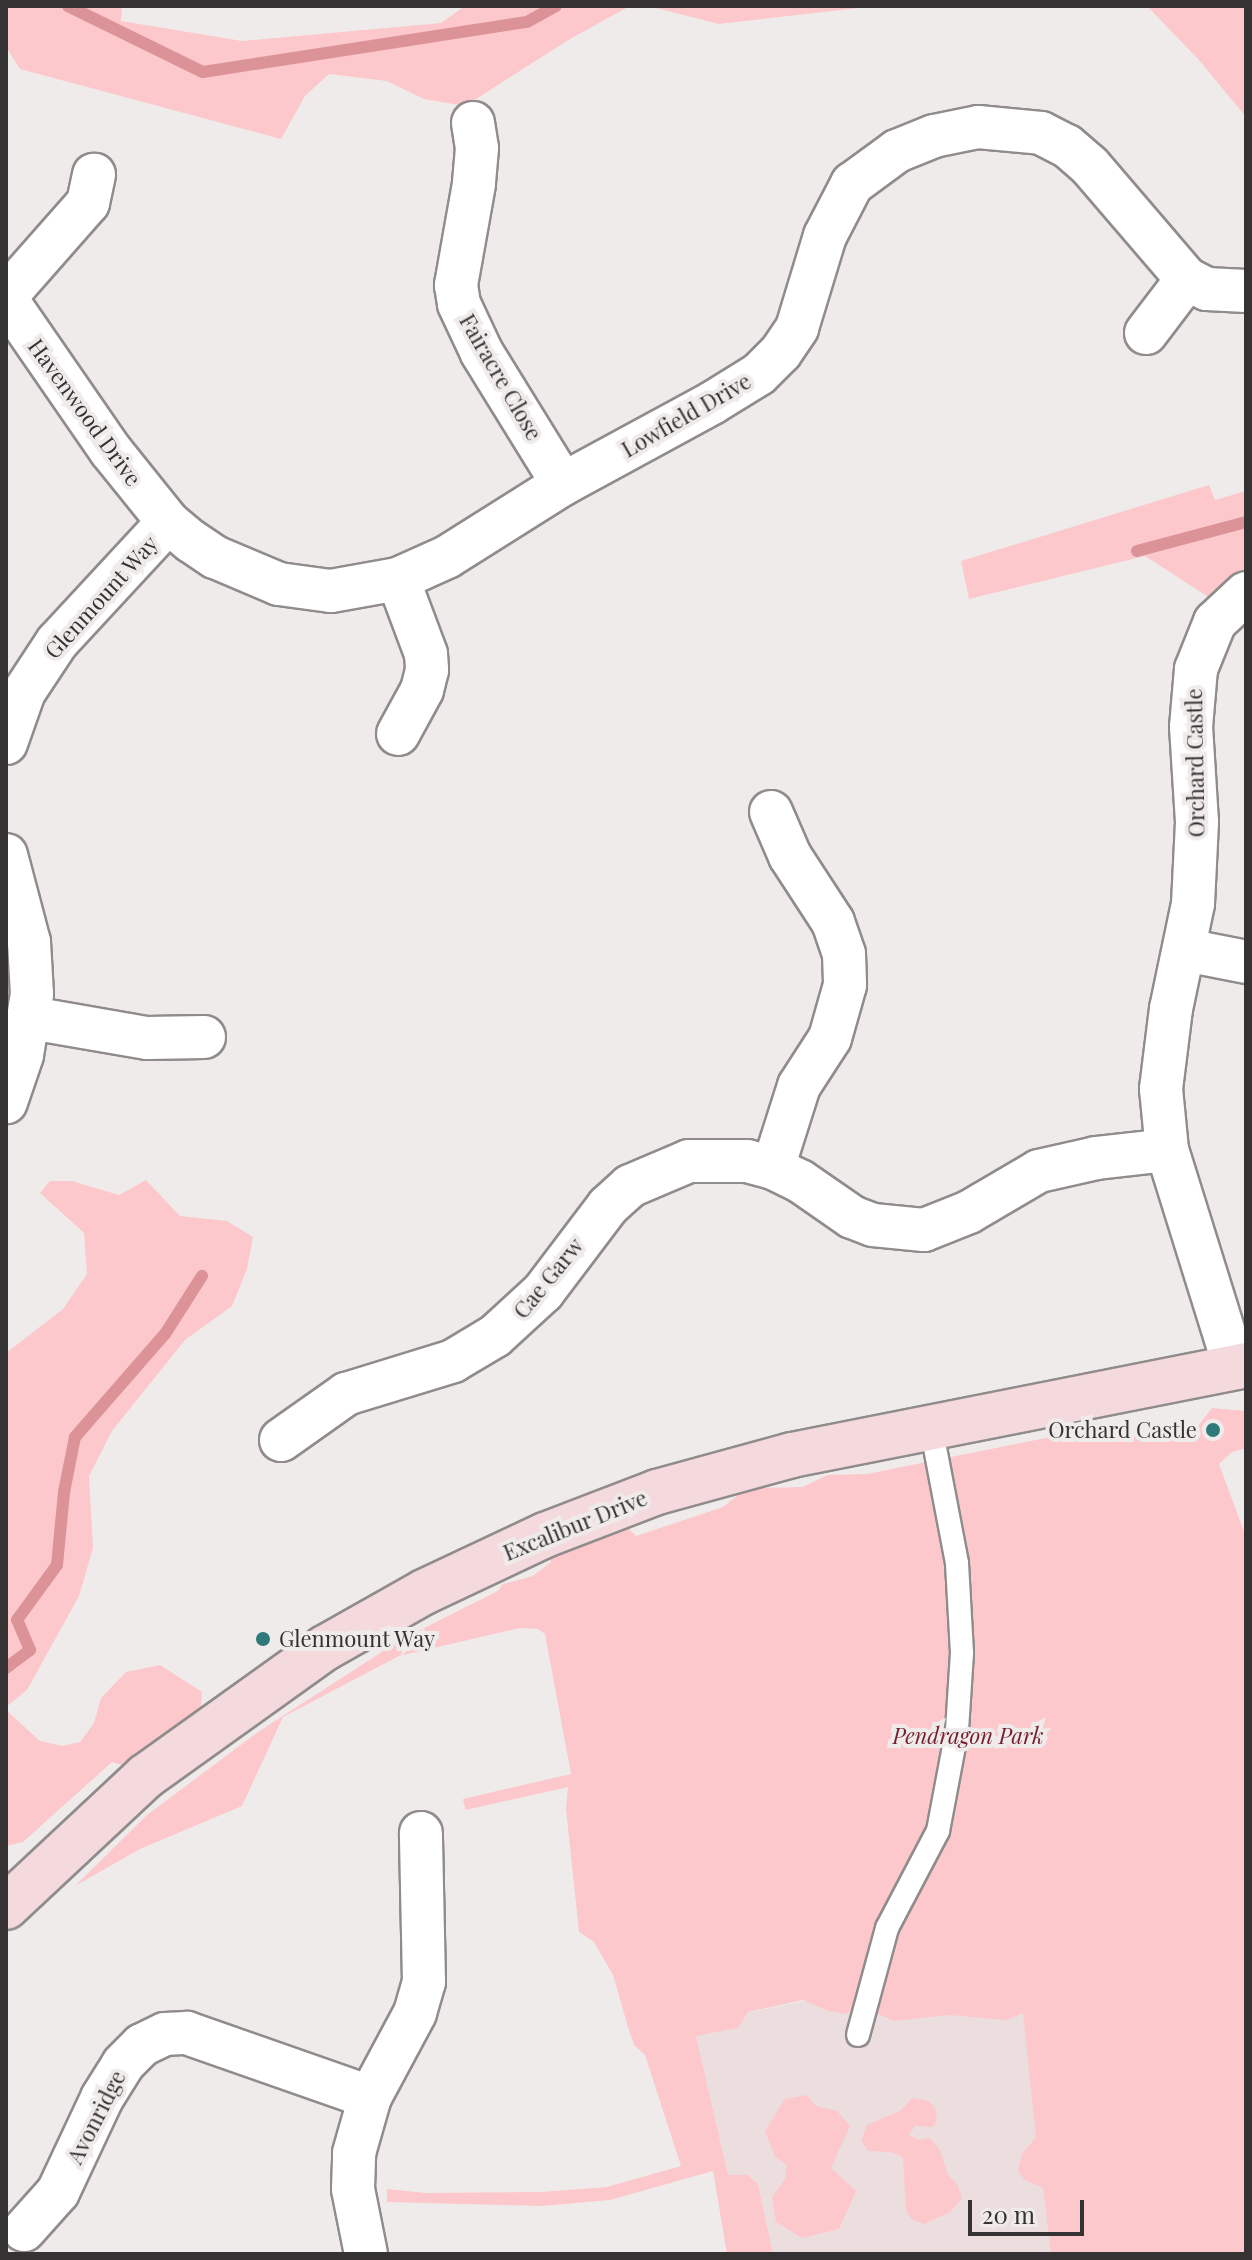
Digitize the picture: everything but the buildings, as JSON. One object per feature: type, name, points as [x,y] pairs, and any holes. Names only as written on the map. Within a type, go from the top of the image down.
[{"type":"street","name":"Fairacre Close","points":[[473,123],[477,148],[474,184],[456,285],[459,304],[482,353],[563,484]]},
{"type":"street","name":"Lowfield Drive","points":[[168,522],[215,557],[279,584],[331,591],[398,579],[470,545],[563,484],[759,374],[781,352],[797,328],[825,236],[852,184],[897,151],[934,136],[978,127],[1011,128],[1041,133],[1067,146],[1114,192],[1187,279]]},
{"type":"street","points":[[6,298],[88,203],[94,175]]},
{"type":"street","points":[[1146,333],[1187,279],[1207,289],[1246,291]]},
{"type":"street","name":"Havenwood Drive","points":[[6,298],[111,451],[168,522]]},
{"type":"street","name":"Glenmount Way","points":[[8,725],[36,671],[57,642],[168,522]]},
{"type":"street","points":[[398,579],[426,654],[427,670],[422,690],[398,734]]},
{"type":"street","name":"Orchard Castle","points":[[1240,1366],[1167,1150],[1161,1089],[1163,1053],[1193,904],[1197,822],[1191,727],[1196,669],[1215,622],[1246,593]]},
{"type":"street","points":[[771,812],[790,856],[833,922],[844,954],[845,985],[830,1038],[799,1086],[773,1168]]},
{"type":"street","points":[[6,855],[29,942],[31,1018],[6,1102]]},
{"type":"street","points":[[1185,950],[1246,962]]},
{"type":"street","points":[[31,1018],[147,1038],[204,1037]]},
{"type":"street","name":"Cae Garw","points":[[281,1440],[346,1394],[453,1361],[495,1336],[543,1292],[586,1230],[630,1186],[689,1161],[747,1161],[773,1168],[800,1181],[852,1217],[900,1230],[924,1230],[969,1212],[1039,1171],[1096,1158],[1167,1150]]},
{"type":"street","name":"Excalibur Drive","points":[[6,1906],[135,1786],[209,1728],[325,1648],[424,1592],[584,1518],[657,1492],[792,1455],[1240,1366]]},
{"type":"street","points":[[366,2254],[353,2189],[354,2165],[360,2122],[415,2013],[424,1982],[421,1833]]},
{"type":"street","name":"Avonridge","points":[[24,2230],[58,2192],[102,2098],[123,2064],[142,2045],[165,2034],[187,2033],[370,2097]]},
{"type":"lane","points":[[858,2035],[887,1928],[938,1831],[957,1730],[962,1653],[957,1563],[931,1427]]},
{"type":"shaded area","points":[[824,1997],[850,2001],[887,2019],[1029,2007],[1059,2254],[773,2254],[758,2184],[748,2175],[728,2175],[693,2024]]},
{"type":"green space","points":[[6,6],[122,6],[121,21],[242,41],[441,23],[465,6],[630,6],[570,39],[465,106],[424,99],[387,81],[329,74],[305,96],[281,139],[20,69],[6,47]]},
{"type":"green space","points":[[648,6],[876,6],[719,24]]},
{"type":"green space","points":[[1147,6],[1246,6],[1246,117],[1199,60]]},
{"type":"green space","points":[[1209,485],[1215,500],[1246,491],[1246,574],[1213,600],[1145,556],[969,599],[961,561]]},
{"type":"green space","points":[[146,1180],[180,1216],[227,1221],[253,1237],[247,1269],[232,1306],[185,1340],[112,1431],[89,1476],[93,1548],[79,1596],[27,1690],[6,1707],[6,1353],[63,1309],[87,1274],[84,1233],[40,1193],[50,1181],[72,1181],[119,1195]]},
{"type":"green space","name":"Pendragon Park","points":[[1212,1408],[1246,1411],[1246,1448],[1232,1452],[1219,1464],[1246,1537],[1246,2254],[1051,2254],[1043,2188],[1025,2180],[1018,2171],[1022,2154],[1036,2137],[1023,2013],[1007,2020],[949,2015],[893,2021],[858,2005],[846,2014],[828,2011],[803,2000],[748,2012],[738,2028],[696,2036],[728,2175],[748,2175],[758,2184],[773,2254],[727,2254],[713,2171],[610,2200],[542,2206],[387,2202],[387,2189],[425,2193],[541,2192],[607,2187],[681,2166],[645,2055],[634,2045],[613,1975],[594,1942],[579,1932],[566,1809],[568,1787],[466,1810],[464,1804],[463,1799],[571,1774],[545,1634],[538,1629],[520,1628],[399,1656],[283,1717],[242,1806],[140,1849],[75,1886],[147,1815],[258,1732],[402,1639],[498,1591],[503,1584],[533,1576],[551,1562],[547,1549],[624,1524],[636,1536],[723,1507],[738,1495],[758,1488],[803,1487],[827,1475],[867,1474],[1065,1434],[1191,1435]]},
{"type":"green space","points":[[160,1665],[202,1692],[200,1717],[130,1768],[112,1762],[23,1842],[6,1846],[6,1710],[40,1741],[62,1746],[80,1742],[94,1723],[101,1698],[126,1672]]},
{"type":"green space","points":[[807,2095],[816,2106],[837,2111],[850,2126],[831,2168],[856,2191],[839,2229],[802,2238],[776,2222],[772,2197],[785,2179],[787,2165],[775,2157],[765,2131],[785,2099]]},
{"type":"green space","points":[[912,2098],[928,2101],[935,2107],[937,2119],[933,2127],[915,2126],[909,2135],[919,2140],[930,2138],[940,2150],[948,2175],[957,2184],[962,2198],[950,2212],[924,2224],[912,2219],[906,2211],[903,2157],[891,2152],[869,2151],[861,2141],[867,2125],[900,2111]]},
{"type":"waterway","points":[[68,6],[203,72],[527,22],[556,6]]},
{"type":"waterway","points":[[1137,551],[1246,522]]},
{"type":"waterway","points":[[6,1668],[30,1650],[17,1620],[57,1565],[64,1492],[75,1437],[165,1334],[202,1276]]},
{"type":"place","name":"Orchard Castle","points":[[1213,1430]]},
{"type":"place","name":"Glenmount Way","points":[[263,1639]]}]
